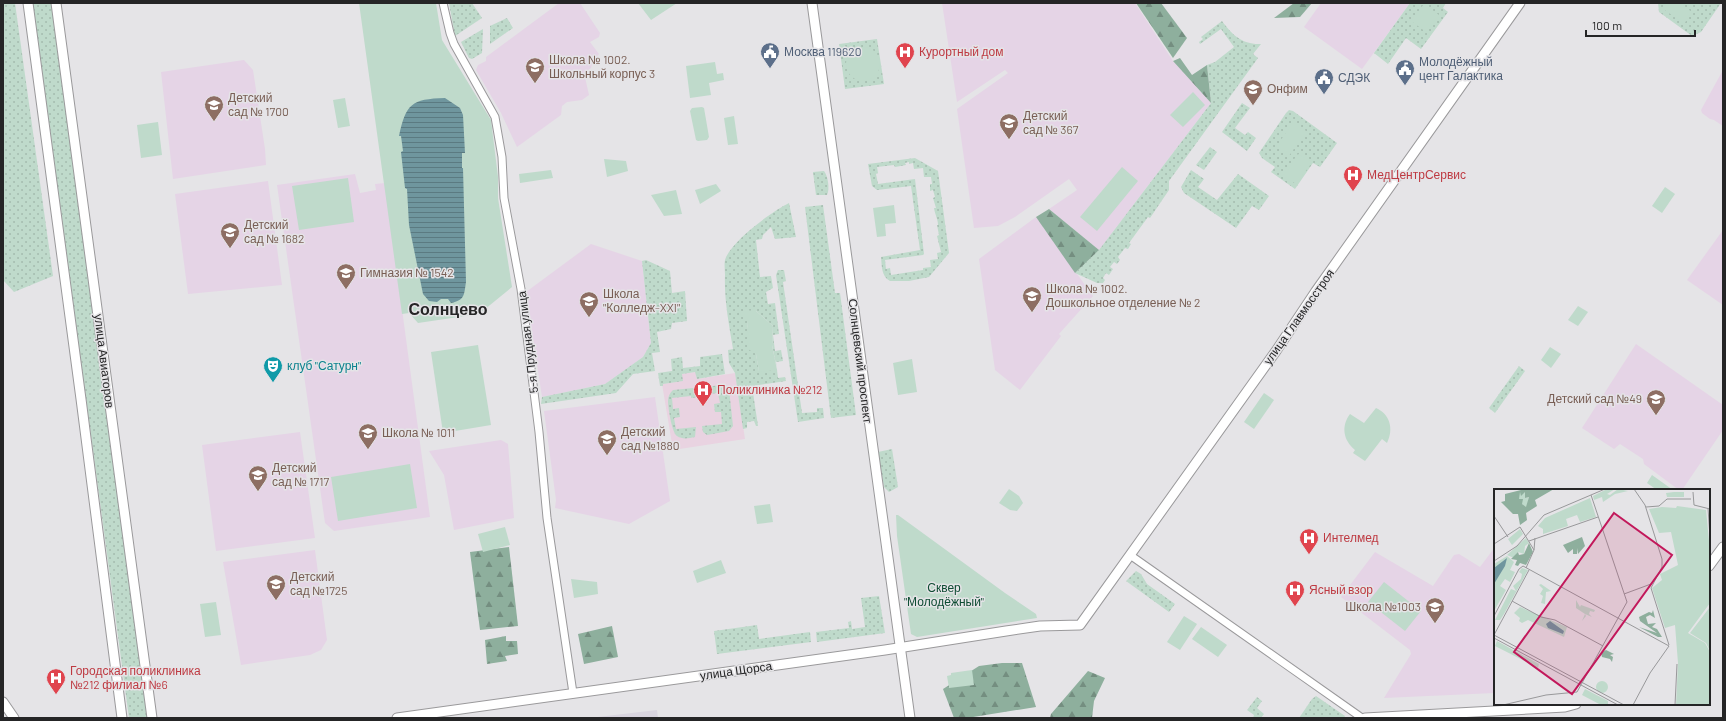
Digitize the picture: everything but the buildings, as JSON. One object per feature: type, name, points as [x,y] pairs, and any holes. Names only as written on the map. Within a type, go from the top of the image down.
[{"type":"street","points":[[28,3],[82,398],[122,718]]},
{"type":"street","name":"улица Авиаторов","points":[[56,3],[152,718]]},
{"type":"street","name":"5-я Прудная улица","points":[[443,3],[454,44],[495,116],[502,157],[504,198],[521,289],[539,432],[547,518],[573,693]]},
{"type":"street","name":"Солнцевский проспект","points":[[812,3],[910,718]]},
{"type":"street","name":"улица Главмосстроя","points":[[1074,626],[1081,624],[1280,345],[1316,291],[1520,3]]},
{"type":"street","points":[[1710,565],[1723,546]]},
{"type":"street","points":[[1130,555],[1364,718],[1565,707],[1572,705]]},
{"type":"street","name":"улица Щорса","points":[[397,718],[1028,628],[1062,625],[1074,626]]},
{"type":"street","points":[[3,702],[14,718]]},
{"type":"shaded area","name":"Школа № 1002. Школьный корпус 3","points":[[559,3],[580,3],[600,33],[599,37],[590,42],[599,54],[593,60],[591,68],[584,73],[589,95],[582,100],[567,102],[562,106],[561,115],[517,147],[501,113],[476,70],[478,65],[486,61],[486,57]]},
{"type":"shaded area","points":[[942,3],[1135,3],[1173,61],[1211,103],[1099,250],[1049,209],[1077,190],[1069,179],[1015,217],[998,226],[974,228],[957,109],[1008,73],[1005,70],[957,102]]},
{"type":"shaded area","points":[[1321,3],[1410,3],[1362,69],[1304,27]]},
{"type":"shaded area","name":"Детский сад № 1700","points":[[244,60],[253,70],[266,165],[173,179],[161,72]]},
{"type":"shaded area","points":[[1723,70],[1723,126],[1710,119],[1702,113],[1701,110]]},
{"type":"shaded area","points":[[355,174],[360,193],[376,190],[375,184],[385,183],[430,517],[334,531],[325,523],[277,185]]},
{"type":"shaded area","name":"Детский сад № 1682","points":[[268,181],[282,285],[188,294],[175,194]]},
{"type":"shaded area","name":"Школа № 1002. Дошкольное отделение № 2","points":[[1036,217],[1093,296],[1059,334],[1061,336],[1020,390],[995,370],[979,259]]},
{"type":"shaded area","points":[[1723,230],[1723,305],[1687,280]]},
{"type":"shaded area","name":"Школа \"Колледж-XXI\"","points":[[591,244],[642,261],[651,343],[643,357],[605,384],[542,397],[526,292]]},
{"type":"shaded area","name":"Детский сад №49","points":[[1636,344],[1723,405],[1723,430],[1683,489],[1678,489],[1644,464],[1643,459],[1620,444],[1614,449],[1582,428]]},
{"type":"shaded area","name":"Поликлиника №212","points":[[696,372],[697,379],[735,373],[745,439],[673,450],[662,384],[682,381],[681,374]]},
{"type":"shaded area","name":"Детский сад №1880","points":[[655,397],[670,501],[629,524],[555,508],[556,500],[544,411]]},
{"type":"shaded area","name":"Детский сад № 1717","points":[[300,432],[315,538],[216,551],[202,445]]},
{"type":"shaded area","points":[[501,440],[508,444],[514,518],[454,530],[444,475],[429,451]]},
{"type":"shaded area","name":"Школа №1003","points":[[1494,548],[1494,693],[1384,698],[1411,654],[1410,650],[1341,597],[1375,552],[1433,586],[1454,555],[1459,554],[1480,567]]},
{"type":"shaded area","name":"Детский сад №1725","points":[[315,550],[327,640],[321,650],[310,655],[241,665],[223,562]]},
{"type":"shaded area","points":[[657,710],[658,718],[589,718]]},
{"type":"green space","points":[[3,3],[15,3],[53,276],[14,292],[3,280]]},
{"type":"green space","points":[[33,3],[52,3],[148,718],[129,718]]},
{"type":"green space","points":[[359,3],[436,3],[442,40],[491,120],[498,177],[498,198],[512,287],[479,314],[418,323],[409,313],[402,314]]},
{"type":"green space","points":[[449,3],[472,3],[482,18],[455,36]]},
{"type":"green space","points":[[638,3],[677,3],[651,20]]},
{"type":"green space","points":[[1136,3],[1161,3],[1187,38],[1173,58]]},
{"type":"green space","points":[[1294,3],[1312,3],[1300,17],[1274,18]]},
{"type":"green space","points":[[1410,3],[1446,3],[1443,8],[1448,12],[1421,49],[1406,38],[1388,64],[1374,53]]},
{"type":"green space","points":[[1658,3],[1721,3],[1701,32],[1692,36],[1659,12]]},
{"type":"green space","points":[[1665,3],[1679,3],[1692,12],[1684,24],[1662,8]]},
{"type":"green space","points":[[1424,4],[1439,15],[1426,32],[1411,21]]},
{"type":"green space","points":[[507,18],[513,28],[490,44],[490,26]]},
{"type":"green space","points":[[1222,21],[1234,35],[1243,41],[1261,44],[1253,54],[1258,58],[1169,181],[1169,190],[1150,218],[1148,217],[1129,243],[1131,244],[1128,249],[1125,248],[1118,257],[1120,260],[1117,264],[1114,262],[1110,267],[1113,269],[1109,275],[1106,273],[1103,278],[1105,280],[1103,283],[1097,283],[1075,273],[1099,250],[1211,103],[1207,65],[1215,62],[1234,47],[1221,29],[1200,44],[1199,42],[1203,39],[1201,37]]},
{"type":"green space","points":[[483,29],[482,53],[472,59],[469,58],[461,42]]},
{"type":"green space","points":[[877,39],[884,84],[845,89],[839,44]]},
{"type":"green space","points":[[860,47],[866,47],[870,48],[877,54],[880,64],[879,71],[873,78],[866,81],[860,81],[856,80],[849,74],[846,67],[846,61],[847,57],[853,50]]},
{"type":"green space","points":[[1180,58],[1192,75],[1207,65],[1211,103],[1173,61]]},
{"type":"green space","points":[[715,62],[717,74],[723,73],[724,80],[709,83],[711,95],[690,98],[686,66]]},
{"type":"green space","points":[[1193,92],[1205,105],[1183,127],[1170,115]]},
{"type":"green space","points":[[345,98],[350,126],[338,128],[333,100]]},
{"type":"green space","points":[[1242,103],[1250,108],[1235,128],[1245,135],[1248,132],[1256,138],[1247,151],[1222,132]]},
{"type":"green space","points":[[692,108],[704,108],[709,137],[707,140],[698,141],[696,140],[690,111]]},
{"type":"green space","points":[[1289,110],[1293,111],[1337,143],[1320,167],[1313,163],[1295,189],[1271,172],[1275,167],[1262,158],[1259,153]]},
{"type":"green space","points":[[734,116],[738,144],[728,145],[724,118]]},
{"type":"green space","points":[[158,122],[162,155],[141,158],[137,125]]},
{"type":"green space","points":[[1293,122],[1306,131],[1289,156],[1276,147]]},
{"type":"green space","points":[[1210,147],[1217,152],[1204,170],[1196,165]]},
{"type":"green space","points":[[1298,154],[1310,161],[1311,164],[1296,184],[1283,174]]},
{"type":"green space","points":[[915,158],[938,171],[949,253],[929,277],[909,281],[890,281],[885,276],[882,270],[881,257],[920,250],[911,186],[877,190],[872,186],[868,164]],"holes":[[[909,162],[909,164],[913,163],[914,169],[923,168],[924,177],[931,177],[932,184],[930,184],[930,191],[933,190],[935,197],[933,198],[938,223],[939,235],[937,236],[941,252],[937,253],[938,259],[930,260],[931,267],[923,268],[923,270],[891,275],[890,268],[886,269],[885,260],[924,254],[915,179],[878,184],[876,174],[878,173],[877,167],[894,165],[895,167],[906,165],[905,163]]]},
{"type":"green space","points":[[604,159],[626,161],[628,171],[607,177]]},
{"type":"green space","points":[[1122,167],[1138,181],[1097,231],[1080,217]]},
{"type":"green space","points":[[551,170],[553,178],[520,183],[519,174]]},
{"type":"green space","points":[[1191,170],[1204,179],[1198,187],[1217,200],[1238,174],[1269,196],[1259,210],[1252,206],[1236,228],[1184,193],[1181,187]]},
{"type":"green space","points":[[824,171],[827,176],[828,183],[827,195],[816,195],[813,172]]},
{"type":"green space","points":[[348,178],[354,222],[299,230],[292,186]]},
{"type":"green space","points":[[716,184],[721,191],[700,204],[695,190]]},
{"type":"green space","points":[[1665,187],[1675,194],[1662,213],[1652,206]]},
{"type":"green space","points":[[676,190],[682,214],[664,216],[651,195]]},
{"type":"green space","points":[[789,203],[796,237],[775,239],[771,227],[763,235],[762,239],[756,240],[760,277],[771,276],[773,288],[766,292],[768,304],[775,303],[779,334],[773,335],[775,351],[781,350],[783,361],[776,362],[777,368],[772,345],[773,326],[756,311],[747,320],[747,326],[756,354],[759,371],[777,369],[778,378],[785,377],[786,381],[752,386],[758,426],[756,426],[754,421],[747,422],[747,428],[743,429],[735,373],[729,363],[728,350],[733,349],[726,303],[725,260],[728,253],[743,236],[781,207]]},
{"type":"green space","points":[[823,205],[835,293],[840,293],[856,415],[831,418],[805,207]]},
{"type":"green space","points":[[894,205],[896,223],[885,224],[886,236],[877,237],[873,208]]},
{"type":"green space","points":[[1049,209],[1099,250],[1075,273],[1036,217]]},
{"type":"green space","points":[[646,260],[670,271],[672,293],[685,291],[687,321],[672,323],[671,329],[657,332],[660,352],[652,353],[655,371],[633,374],[616,393],[541,404],[542,397],[605,384],[643,357],[651,343],[642,261]]},
{"type":"green space","points":[[778,270],[784,270],[786,281],[783,282],[802,413],[817,412],[817,408],[823,408],[824,418],[798,422],[776,275]]},
{"type":"green space","points":[[1578,306],[1588,312],[1578,326],[1568,320]]},
{"type":"green space","points":[[743,310],[756,311],[773,326],[772,345],[777,370],[759,372],[756,354],[748,349],[747,320],[743,318]]},
{"type":"green space","points":[[478,345],[491,425],[443,433],[431,352]]},
{"type":"green space","points":[[1550,347],[1561,354],[1551,368],[1541,360]]},
{"type":"green space","points":[[722,354],[725,374],[697,379],[695,372],[682,374],[683,381],[663,384],[663,386],[660,386],[658,373],[672,371],[671,359],[682,357],[683,368],[700,366],[700,357]]},
{"type":"green space","points":[[912,359],[917,392],[898,395],[893,363]]},
{"type":"green space","points":[[1519,366],[1525,371],[1495,413],[1489,408]]},
{"type":"green space","points":[[723,385],[729,389],[733,426],[729,431],[707,435],[703,432],[702,426],[722,424],[721,412],[715,412],[714,404],[720,403],[718,393],[700,395],[700,397],[691,398],[691,396],[672,398],[673,409],[679,408],[680,417],[674,418],[676,429],[696,427],[695,437],[684,438],[677,436],[672,425],[668,404],[668,398],[672,391]]},
{"type":"green space","points":[[1264,393],[1274,400],[1254,429],[1244,422]]},
{"type":"green space","points":[[1376,408],[1385,414],[1389,422],[1389,438],[1387,443],[1382,439],[1365,461],[1353,453],[1355,450],[1348,442],[1346,437],[1344,428],[1345,423],[1350,414],[1364,423]]},
{"type":"green space","points":[[892,449],[898,487],[889,492],[884,487],[878,452]]},
{"type":"green space","points":[[410,464],[417,508],[338,521],[331,477]]},
{"type":"green space","points":[[1652,475],[1672,489],[1656,489],[1647,483]]},
{"type":"green space","points":[[1009,489],[1019,496],[1023,503],[1017,511],[1010,510],[999,503]]},
{"type":"green space","points":[[770,504],[773,522],[757,524],[754,506]]},
{"type":"green space","name":"Сквер \"Молодёжный\"","points":[[896,515],[1036,614],[1037,618],[917,637],[911,634],[897,536]]},
{"type":"green space","points":[[505,527],[510,545],[483,552],[478,534]]},
{"type":"green space","points":[[509,547],[518,626],[480,630],[470,552]]},
{"type":"green space","points":[[721,560],[726,573],[697,583],[693,571]]},
{"type":"green space","points":[[1136,571],[1141,574],[1147,584],[1175,604],[1169,612],[1126,581]]},
{"type":"green space","points":[[571,579],[597,582],[598,594],[574,598]]},
{"type":"green space","points":[[1384,582],[1421,611],[1405,631],[1368,602]]},
{"type":"green space","points":[[879,596],[885,633],[817,642],[816,632],[849,628],[848,622],[851,621],[852,629],[865,627],[861,598]]},
{"type":"green space","points":[[216,602],[221,635],[205,637],[200,604]]},
{"type":"green space","points":[[1184,616],[1197,624],[1180,650],[1167,642]]},
{"type":"green space","points":[[757,625],[759,639],[810,632],[811,642],[717,654],[714,631]]},
{"type":"green space","points":[[612,626],[618,657],[584,664],[578,634]]},
{"type":"green space","points":[[1201,627],[1227,645],[1218,657],[1192,639]]},
{"type":"green space","points":[[506,636],[506,641],[517,641],[518,654],[505,656],[507,661],[487,664],[485,640]]},
{"type":"green space","points":[[1002,663],[1022,663],[1036,707],[967,718],[954,718],[943,689],[979,666]]},
{"type":"green space","points":[[972,670],[974,685],[949,688],[947,676],[951,675],[951,673]]},
{"type":"green space","points":[[1088,671],[1105,678],[1094,701],[1092,718],[1050,718],[1051,714]]},
{"type":"green space","points":[[1316,696],[1345,716],[1344,718],[1299,718],[1312,699]]},
{"type":"green space","points":[[1257,697],[1262,701],[1257,708],[1264,714],[1261,718],[1253,718],[1254,715],[1247,710]]},
{"type":"water","points":[[445,98],[460,108],[463,115],[465,153],[462,153],[462,168],[466,282],[463,296],[456,302],[451,303],[448,299],[441,299],[437,302],[429,301],[423,294],[409,225],[407,189],[405,188],[401,152],[403,151],[401,136],[399,136],[404,117],[412,105],[424,100]]},
{"type":"place","name":"Москва 119620","points":[[770,69]]},
{"type":"place","name":"Курортный дом","points":[[905,69]]},
{"type":"place","name":"Школа № 1002. Школьный корпус 3","points":[[535,84]]},
{"type":"place","name":"Молодёжный цент Галактика","points":[[1405,86]]},
{"type":"place","name":"СДЭК","points":[[1324,95]]},
{"type":"place","name":"Онфим","points":[[1253,106]]},
{"type":"place","name":"Детский сад № 1700","points":[[214,122]]},
{"type":"place","name":"Детский сад № 367","points":[[1009,140]]},
{"type":"place","name":"МедЦентрСервис","points":[[1353,192]]},
{"type":"place","name":"Детский сад № 1682","points":[[230,249]]},
{"type":"place","name":"Гимназия № 1542","points":[[346,290]]},
{"type":"place","name":"Школа № 1002. Дошкольное отделение № 2","points":[[1032,313]]},
{"type":"place","name":"Школа \"Колледж-XXI\"","points":[[589,318]]},
{"type":"place","name":"клуб \"Сатурн\"","points":[[273,383]]},
{"type":"place","name":"Поликлиника №212","points":[[703,407]]},
{"type":"place","name":"Детский сад №49","points":[[1656,416]]},
{"type":"place","name":"Школа № 1011","points":[[368,450]]},
{"type":"place","name":"Детский сад №1880","points":[[607,456]]},
{"type":"place","name":"Детский сад № 1717","points":[[258,492]]},
{"type":"place","name":"Интелмед","points":[[1309,555]]},
{"type":"place","name":"Детский сад №1725","points":[[276,601]]},
{"type":"place","name":"Ясный взор","points":[[1295,607]]},
{"type":"place","name":"Школа №1003","points":[[1435,624]]},
{"type":"place","name":"Городская поликлиника №212 филиал №6","points":[[56,695]]},
{"type":"district","name":"Солнцево","points":[[448,309]]}]
